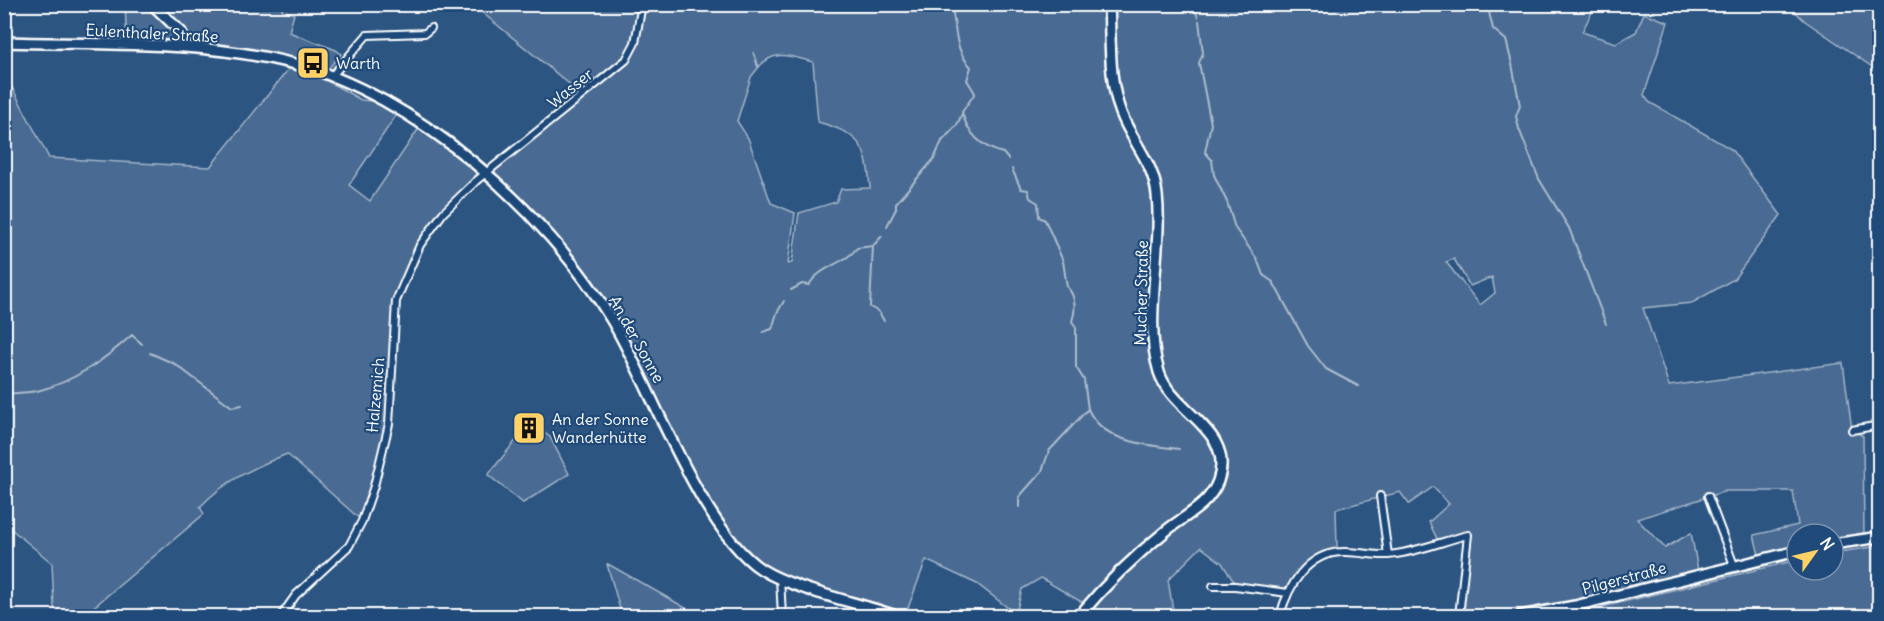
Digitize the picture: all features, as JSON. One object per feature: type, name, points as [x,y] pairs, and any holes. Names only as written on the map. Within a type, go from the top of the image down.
[{"type":"street","points":[[152,4],[181,32],[186,46]]},
{"type":"street","name":"Wasser","points":[[485,173],[626,60],[635,43],[642,4]]},
{"type":"street","name":"Mucher Straße","points":[[1079,616],[1150,545],[1208,499],[1218,480],[1221,464],[1215,440],[1204,425],[1167,390],[1156,362],[1154,328],[1157,195],[1148,160],[1128,130],[1115,93],[1109,4]]},
{"type":"street","points":[[331,77],[367,35],[425,33],[431,28]]},
{"type":"street","name":"Eulenthaler Straße","points":[[4,42],[186,46],[289,62],[331,77]]},
{"type":"street","name":"An der Sonne","points":[[331,77],[402,110],[431,127],[485,173],[550,237],[599,300],[631,354],[687,470],[714,516],[753,563],[780,578],[896,616]]},
{"type":"street","name":"Halzemich","points":[[281,616],[296,596],[349,546],[357,533],[374,486],[389,423],[394,313],[404,277],[430,228],[485,173]]},
{"type":"street","points":[[1852,430],[1880,425]]},
{"type":"street","points":[[1380,496],[1388,555]]},
{"type":"street","points":[[1708,496],[1734,565]]},
{"type":"street","points":[[1280,616],[1288,593],[1301,573],[1324,555],[1341,552],[1388,555],[1468,535],[1459,616]]},
{"type":"street","points":[[1845,542],[1880,537]]},
{"type":"street","name":"Pilgerstraße","points":[[1520,616],[1604,599],[1785,554]]},
{"type":"street","points":[[780,578],[782,616]]},
{"type":"street","points":[[1213,586],[1235,586],[1288,593]]},
{"type":"shaded area","points":[[1208,4],[1210,7],[1213,4],[1596,4],[1582,32],[1616,43],[1636,32],[1644,13],[1668,22],[1644,95],[1649,102],[1731,149],[1781,215],[1734,279],[1692,303],[1643,308],[1669,386],[1843,363],[1852,430],[1863,436],[1864,536],[1845,539],[1845,522],[1798,522],[1793,491],[1726,491],[1637,519],[1665,548],[1691,533],[1698,570],[1612,594],[1553,607],[1524,612],[1464,616],[1468,535],[1439,543],[1429,522],[1449,504],[1433,487],[1409,504],[1400,492],[1336,509],[1337,548],[1311,559],[1284,590],[1234,582],[1222,563],[1201,547],[1168,580],[1174,616],[1131,616],[1095,610],[1041,578],[1022,589],[1016,614],[977,584],[926,560],[905,616],[896,616],[760,568],[714,516],[631,354],[568,259],[485,174],[430,228],[400,289],[389,424],[362,521],[287,454],[252,470],[219,490],[200,507],[204,514],[83,616],[65,616],[54,608],[52,563],[5,524],[4,72],[49,158],[210,167],[291,66],[324,79],[361,100],[373,101],[397,114],[349,185],[370,201],[421,125],[441,140],[447,133],[489,167],[579,92],[473,5]],"holes":[[[753,52],[759,67],[765,61],[778,56],[791,56],[813,62],[818,122],[843,131],[859,143],[867,161],[869,173],[870,188],[841,189],[836,202],[799,213],[792,263],[788,264],[795,213],[771,203],[748,138],[737,121],[751,77],[758,68]],[[1454,259],[1470,286],[1492,277],[1495,293],[1480,305],[1446,262]]]},
{"type":"shaded area","points":[[125,5],[283,5],[282,10],[294,14],[289,32],[341,54],[329,68],[339,72],[331,77],[252,55],[127,46]]},
{"type":"shaded area","points":[[1788,5],[1879,5],[1879,79],[1875,69],[1805,21]]},
{"type":"shaded area","points":[[530,423],[550,437],[569,474],[523,503],[488,475]]},
{"type":"shaded area","points":[[1785,528],[1785,550],[1759,555],[1754,535]]},
{"type":"shaded area","points":[[1879,546],[1879,616],[1565,616],[1785,563],[1785,582],[1845,582],[1845,551]]},
{"type":"shaded area","points":[[608,564],[700,616],[622,616]]},
{"type":"waterway","points":[[951,4],[958,45],[971,67],[967,80],[975,93],[962,112],[964,120],[982,143],[1003,153],[1008,159]]},
{"type":"waterway","points":[[1193,4],[1198,17]]},
{"type":"waterway","points":[[1487,4],[1493,29],[1506,40],[1520,106],[1516,116],[1519,129],[1539,179],[1569,228],[1606,324]]},
{"type":"waterway","points":[[1199,21],[1203,53],[1199,63],[1211,124],[1205,152],[1212,160],[1214,175],[1227,202],[1235,228],[1257,259],[1263,275],[1273,282],[1308,346],[1326,369],[1358,386]]},
{"type":"waterway","points":[[887,226],[896,209],[896,203],[934,159],[942,141],[957,125],[962,114]]},
{"type":"waterway","points":[[1012,169],[1021,189],[1028,190],[1030,198],[1038,203],[1039,217],[1045,220],[1063,261],[1067,287],[1074,303],[1072,321],[1076,328],[1076,367],[1084,380],[1088,409],[1049,451],[1042,471],[1019,497],[1019,507]]},
{"type":"waterway","points":[[882,236],[873,246],[870,307],[879,312],[884,321]]},
{"type":"waterway","points":[[791,290],[802,284],[809,285],[820,273],[852,254],[857,248],[873,246]]},
{"type":"waterway","points":[[763,332],[772,329],[784,301]]},
{"type":"waterway","points":[[4,395],[37,391],[64,382],[111,353],[132,335],[142,344]]},
{"type":"waterway","points":[[150,353],[175,364],[232,407],[242,405]]},
{"type":"waterway","points":[[1088,409],[1095,420],[1115,436],[1140,444],[1179,449]]},
{"type":"place","name":"Warth","points":[[313,63]]},
{"type":"place","name":"An der Sonne Wanderhütte","points":[[529,428]]}]
